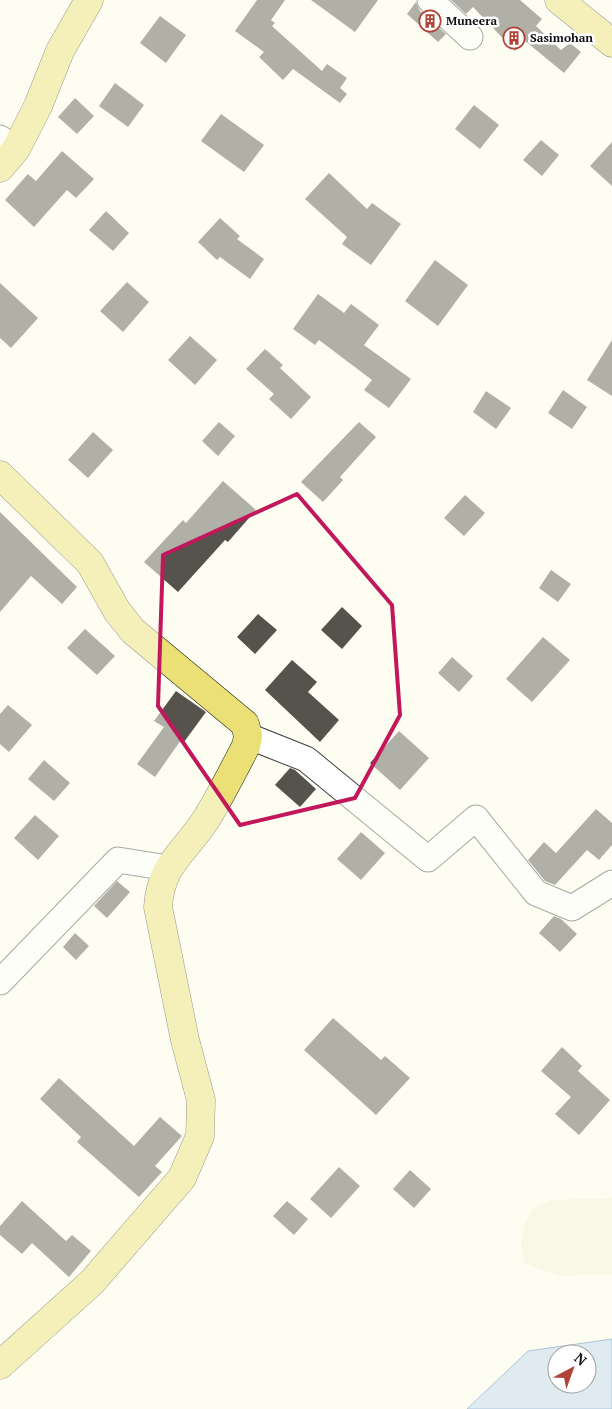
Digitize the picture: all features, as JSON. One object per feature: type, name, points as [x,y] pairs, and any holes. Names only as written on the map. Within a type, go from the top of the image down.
[{"type":"main road","points":[[5,152],[38,106],[60,51],[89,0]]},
{"type":"main road","points":[[560,0],[612,43]]},
{"type":"main road","points":[[0,475],[90,563],[117,611],[133,631],[245,724],[248,736],[246,746],[204,822],[168,868],[159,889],[158,907],[185,1040],[201,1100],[200,1136],[182,1178],[92,1282],[0,1365]]},
{"type":"street","points":[[430,0],[470,38]]},
{"type":"street","points":[[248,736],[306,759],[428,859],[476,818],[536,893],[572,908],[612,883]]},
{"type":"street","points":[[0,982],[118,860],[168,868]]},
{"type":"highlighted area","points":[[297,494],[392,605],[400,715],[355,798],[240,825],[158,706],[163,555]]},
{"type":"green space","points":[[612,1198],[612,1274],[559,1276],[524,1263],[521,1244],[524,1226],[532,1209],[550,1200]]},
{"type":"water","points":[[612,1339],[612,1409],[467,1409],[528,1351],[547,1348],[547,1394],[597,1394],[597,1344],[577,1344]]},
{"type":"building","points":[[257,0],[285,0],[271,20],[275,23],[272,26],[322,71],[327,64],[347,78],[340,88],[347,94],[340,103],[293,69],[283,80],[259,57],[264,52],[235,31]]},
{"type":"building","points":[[311,0],[378,0],[355,32]]},
{"type":"building","points":[[451,0],[520,0],[542,19],[536,26],[561,50],[570,43],[581,52],[564,73],[524,40],[515,51],[473,7],[466,14]]},
{"type":"building","points":[[416,2],[420,11],[446,34],[438,42],[407,14]]},
{"type":"building","points":[[160,16],[186,35],[166,63],[140,43]]},
{"type":"building","points":[[115,83],[144,105],[128,127],[99,106]]},
{"type":"building","points":[[75,98],[94,116],[77,134],[58,117]]},
{"type":"building","points":[[474,105],[499,125],[480,149],[455,129]]},
{"type":"building","points":[[221,114],[264,145],[244,172],[201,141]]},
{"type":"building","points":[[541,140],[559,155],[542,176],[523,160]]},
{"type":"building","points":[[612,142],[612,186],[590,166]]},
{"type":"building","points":[[62,151],[94,179],[76,198],[67,190],[34,227],[5,200],[28,174],[36,181]]},
{"type":"building","points":[[329,173],[367,209],[372,203],[401,224],[371,265],[342,244],[347,237],[305,199]]},
{"type":"building","points":[[106,211],[129,233],[113,251],[89,230]]},
{"type":"building","points":[[220,218],[240,236],[237,239],[264,259],[250,279],[220,257],[217,260],[198,242]]},
{"type":"building","points":[[435,260],[468,285],[438,326],[405,301]]},
{"type":"building","points":[[127,282],[149,302],[123,332],[100,311]]},
{"type":"building","points":[[0,283],[38,318],[11,348],[0,338]]},
{"type":"building","points":[[318,294],[344,313],[351,304],[379,325],[364,345],[411,379],[389,408],[364,390],[372,380],[319,340],[315,345],[293,329]]},
{"type":"building","points":[[190,336],[217,360],[195,385],[168,360]]},
{"type":"building","points":[[612,340],[612,396],[587,380]]},
{"type":"building","points":[[265,349],[283,365],[280,368],[311,397],[291,419],[269,399],[274,394],[246,369]]},
{"type":"building","points":[[563,390],[587,407],[572,429],[548,413]]},
{"type":"building","points":[[486,391],[511,408],[496,429],[473,412]]},
{"type":"building","points":[[219,422],[235,436],[218,456],[202,441]]},
{"type":"building","points":[[359,422],[376,437],[340,477],[343,480],[323,502],[301,482]]},
{"type":"building","points":[[93,432],[113,450],[88,478],[68,460]]},
{"type":"building","points":[[223,481],[256,510],[228,542],[225,540],[178,592],[144,562],[183,520],[186,523]]},
{"type":"building","points":[[465,495],[485,513],[464,536],[444,518]]},
{"type":"building","points":[[0,512],[77,587],[62,604],[31,576],[0,612]]},
{"type":"building","points":[[551,570],[571,584],[558,602],[539,588]]},
{"type":"building","points":[[342,607],[362,626],[342,649],[321,630]]},
{"type":"building","points":[[258,614],[277,630],[255,654],[237,637]]},
{"type":"building","points":[[85,629],[115,656],[97,675],[67,648]]},
{"type":"building","points":[[543,637],[570,660],[532,702],[506,679]]},
{"type":"building","points":[[452,657],[473,676],[459,692],[438,673]]},
{"type":"building","points":[[292,660],[317,682],[308,692],[339,720],[320,742],[265,690]]},
{"type":"building","points":[[176,691],[206,712],[184,742],[181,740],[155,777],[137,764],[164,727],[154,721]]},
{"type":"building","points":[[8,705],[32,725],[9,752],[0,744],[0,714]]},
{"type":"building","points":[[399,731],[429,758],[400,790],[370,763]]},
{"type":"building","points":[[44,760],[70,783],[54,801],[28,779]]},
{"type":"building","points":[[290,768],[295,770],[316,789],[300,807],[275,785]]},
{"type":"building","points":[[596,809],[612,823],[612,845],[599,860],[587,850],[555,885],[545,881],[528,860],[544,842],[556,853]]},
{"type":"building","points":[[35,815],[59,836],[38,860],[14,838]]},
{"type":"building","points":[[361,832],[385,853],[361,880],[337,859]]},
{"type":"building","points":[[117,881],[130,892],[107,918],[94,906]]},
{"type":"building","points":[[554,916],[561,919],[577,934],[560,952],[539,933]]},
{"type":"building","points":[[75,933],[89,946],[76,960],[63,947]]},
{"type":"building","points":[[333,1018],[381,1060],[385,1056],[410,1078],[376,1115],[304,1050]]},
{"type":"building","points":[[562,1047],[582,1066],[578,1071],[610,1100],[579,1135],[555,1114],[571,1097],[541,1071]]},
{"type":"building","points":[[59,1078],[134,1146],[160,1117],[182,1136],[155,1166],[162,1172],[139,1197],[77,1142],[81,1137],[40,1099]]},
{"type":"building","points":[[339,1167],[360,1186],[331,1218],[310,1199]]},
{"type":"building","points":[[410,1170],[431,1189],[414,1208],[393,1189]]},
{"type":"building","points":[[22,1201],[66,1241],[72,1235],[91,1251],[69,1277],[32,1243],[22,1254],[0,1235],[0,1226]]},
{"type":"building","points":[[287,1201],[308,1219],[294,1235],[273,1216]]},
{"type":"place","name":"Muneera","points":[[430,21]]},
{"type":"place","name":"Sasimohan","points":[[514,38]]}]
